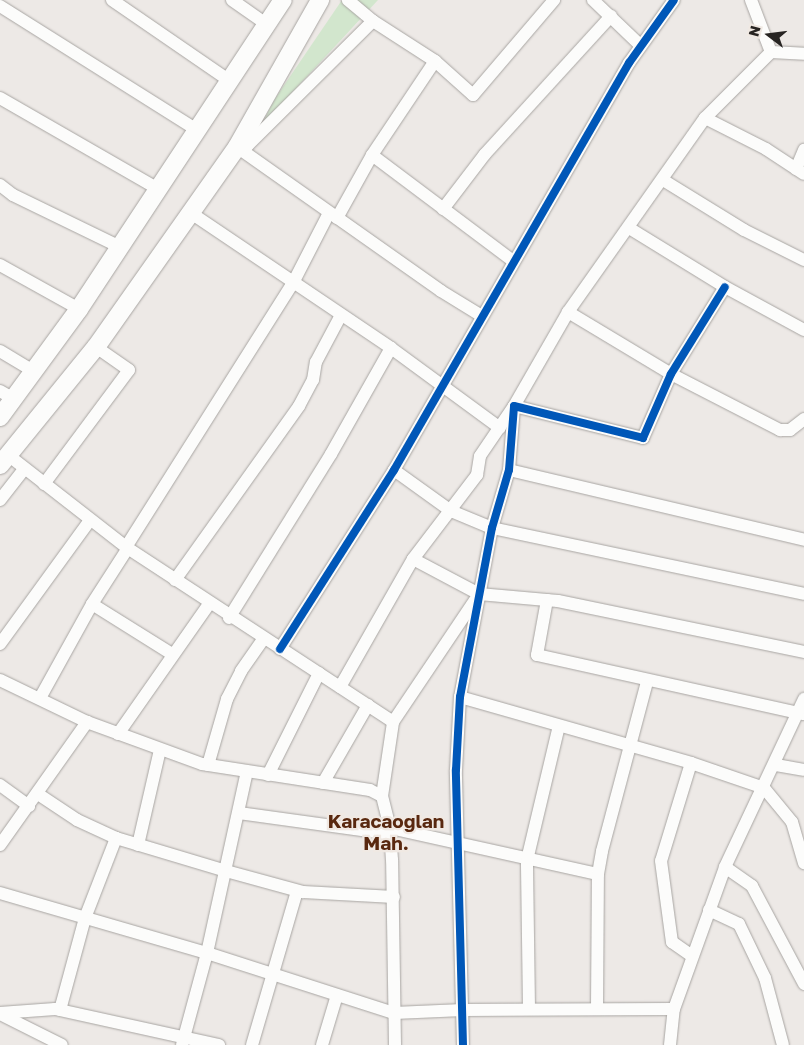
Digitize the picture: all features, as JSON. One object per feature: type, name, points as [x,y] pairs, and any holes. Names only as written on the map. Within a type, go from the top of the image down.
[{"type":"main road","points":[[0,417],[7,395],[36,372],[283,0]]},
{"type":"main road","points":[[4,460],[96,347],[191,213],[237,146],[320,0]]},
{"type":"street","points":[[112,0],[230,81]]},
{"type":"street","points":[[232,0],[266,24]]},
{"type":"street","points":[[348,0],[373,21],[435,61],[473,94],[554,0]]},
{"type":"street","points":[[593,0],[641,46]]},
{"type":"street","points":[[280,649],[394,470],[513,261],[641,46],[674,0]]},
{"type":"street","points":[[751,0],[771,52]]},
{"type":"street","points":[[0,6],[197,130]]},
{"type":"street","points":[[443,209],[485,154],[611,16]]},
{"type":"street","points":[[237,146],[248,145],[373,21]]},
{"type":"street","points":[[340,687],[413,559],[477,475],[480,456],[514,406],[568,312],[705,118],[771,52],[804,54]]},
{"type":"street","points":[[40,698],[92,604],[333,216],[435,61]]},
{"type":"street","points":[[0,98],[158,189]]},
{"type":"street","points":[[705,118],[800,171],[804,150]]},
{"type":"street","points":[[237,146],[333,216],[482,316]]},
{"type":"street","points":[[372,155],[513,261]]},
{"type":"street","points":[[663,180],[744,230],[804,260]]},
{"type":"street","points":[[0,185],[13,195],[120,247]]},
{"type":"street","points":[[191,213],[392,348],[500,428]]},
{"type":"street","points":[[629,228],[725,287],[804,330]]},
{"type":"street","points":[[0,265],[79,308]]},
{"type":"street","points":[[514,406],[643,438],[671,374],[725,287]]},
{"type":"street","points":[[568,312],[671,374],[780,430],[790,430],[804,419]]},
{"type":"street","points":[[175,580],[299,406],[313,380],[316,362],[341,315]]},
{"type":"street","points":[[44,484],[129,370],[96,347]]},
{"type":"street","points":[[230,618],[331,454],[392,348]]},
{"type":"street","points":[[0,351],[36,372]]},
{"type":"street","points":[[463,1045],[464,1010],[456,770],[460,696],[492,528],[509,470],[514,406]]},
{"type":"street","points":[[4,460],[24,469],[127,548],[209,604],[393,722]]},
{"type":"street","points":[[0,500],[24,469]]},
{"type":"street","points":[[394,470],[451,511],[492,528],[804,594]]},
{"type":"street","points":[[509,470],[804,540]]},
{"type":"street","points":[[0,644],[90,520]]},
{"type":"street","points":[[413,559],[479,594],[547,600],[804,652]]},
{"type":"street","points":[[395,1045],[394,897],[390,831],[382,796],[393,722],[479,594]]},
{"type":"street","points":[[547,600],[537,656],[647,682],[801,714]]},
{"type":"street","points":[[92,604],[172,654]]},
{"type":"street","points":[[118,734],[172,654],[209,604]]},
{"type":"street","points":[[208,765],[227,699],[241,671],[264,638]]},
{"type":"street","points":[[268,775],[319,673]]},
{"type":"street","points":[[0,680],[87,722],[160,750],[208,765],[370,790],[382,796]]},
{"type":"street","points":[[597,1008],[598,874],[628,746],[647,682]]},
{"type":"street","points":[[460,696],[628,746],[691,762],[764,788],[792,822],[804,862]]},
{"type":"street","points":[[670,1045],[674,1009],[725,867],[801,714],[804,699]]},
{"type":"street","points":[[323,783],[368,705]]},
{"type":"street","points":[[0,845],[30,806],[87,722]]},
{"type":"street","points":[[529,1010],[527,860],[559,726]]},
{"type":"street","points":[[138,845],[160,750]]},
{"type":"street","points":[[691,762],[661,861],[672,942],[692,956]]},
{"type":"street","points":[[776,765],[804,770]]},
{"type":"street","points":[[183,1041],[207,953],[247,771]]},
{"type":"street","points":[[0,785],[30,806]]},
{"type":"street","points":[[38,794],[77,820],[116,838],[226,872],[298,891],[330,896],[394,897]]},
{"type":"street","points":[[239,813],[390,831],[459,843],[527,860],[598,874]]},
{"type":"street","points":[[60,1010],[85,918],[116,838]]},
{"type":"street","points":[[725,867],[752,886],[804,984]]},
{"type":"street","points":[[252,1045],[298,891]]},
{"type":"street","points":[[0,893],[207,953],[394,1013],[597,1008],[674,1009]]},
{"type":"street","points":[[709,910],[739,924],[765,978],[783,1045]]},
{"type":"street","points":[[322,1045],[337,995]]},
{"type":"street","points":[[0,1014],[60,1010],[183,1041],[219,1045]]},
{"type":"street","points":[[0,1014],[62,1045]]},
{"type":"green space","points":[[342,0],[378,0],[261,126],[274,100]]},
{"type":"cycle path","points":[[280,649],[394,470],[629,63],[674,0]]},
{"type":"cycle path","points":[[463,1045],[456,770],[460,697],[492,528],[509,470],[514,406],[643,438],[671,374],[725,287]]},
{"type":"district","name":"Karacaoğlan Mah.","points":[[386,832]]}]
